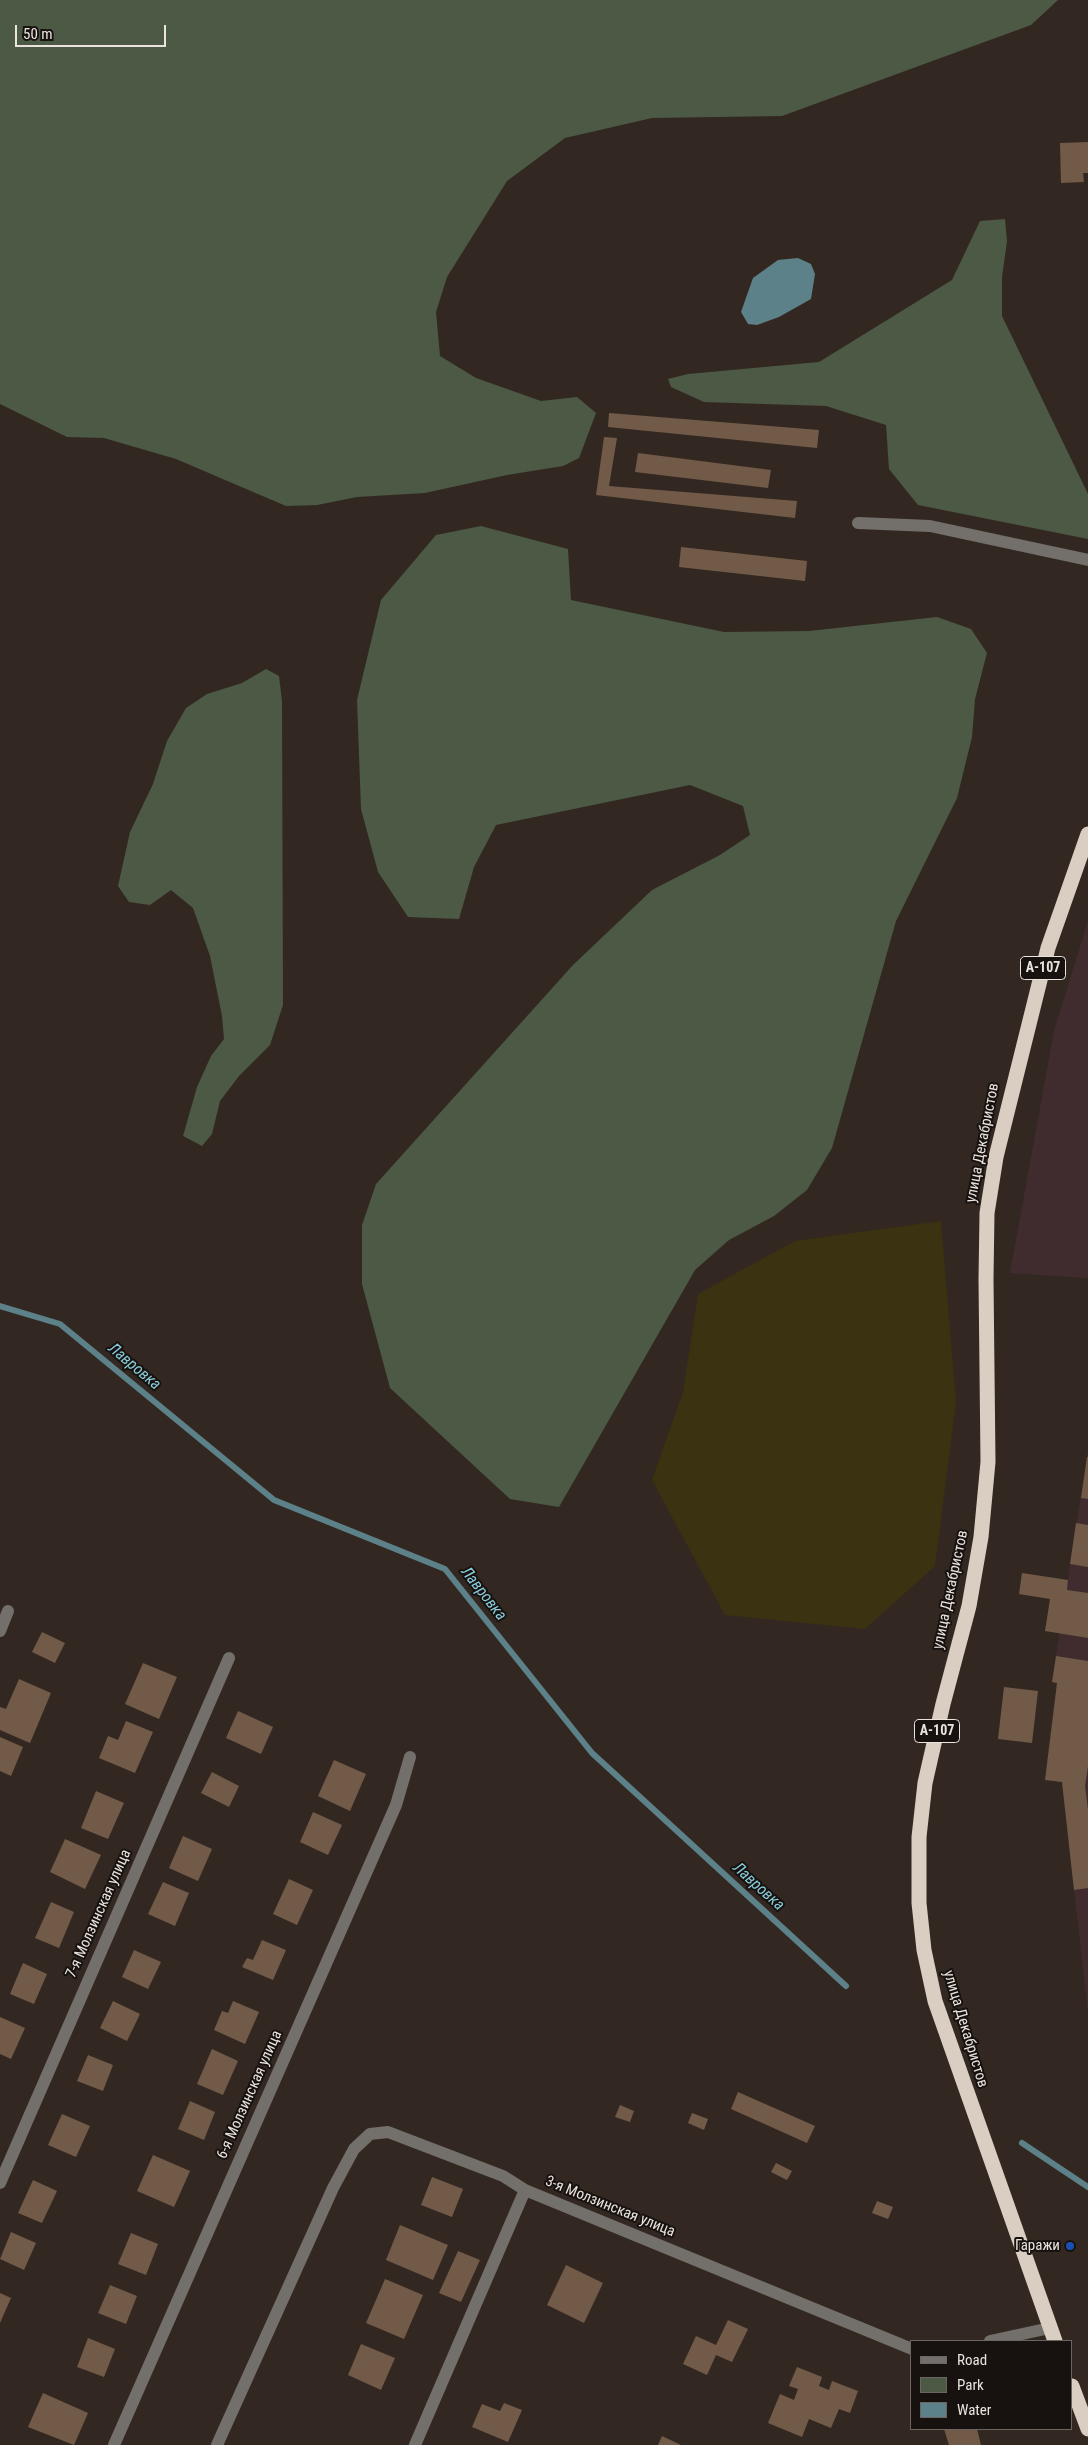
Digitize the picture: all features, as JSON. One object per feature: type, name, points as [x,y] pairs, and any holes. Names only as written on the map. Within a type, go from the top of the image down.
[{"type":"highway","name":"улица Декабристов","points":[[1053,2335],[935,2001],[924,1950],[919,1903],[919,1837],[925,1783],[943,1704],[969,1606],[980,1537],[988,1462],[986,1306],[988,1213],[996,1157],[1048,948],[1083,865],[1088,834]]},
{"type":"highway","points":[[1073,2389],[1088,2429]]},
{"type":"street","points":[[858,522],[930,526],[1088,560]]},
{"type":"street","points":[[0,1631],[8,1611]]},
{"type":"street","name":"7-я Молзинская улица","points":[[0,2182],[229,1658]]},
{"type":"street","name":"6-я Молзинская улица","points":[[114,2445],[396,1805],[410,1756]]},
{"type":"street","points":[[217,2445],[333,2188],[354,2148],[370,2134],[388,2132],[503,2176],[525,2190]]},
{"type":"street","name":"3-я Молзинская улица","points":[[415,2445],[525,2190],[910,2348]]},
{"type":"street","points":[[1000,2340],[1053,2335]]},
{"type":"shaded area","points":[[1088,921],[1088,1278],[1010,1273],[1054,1031]]},
{"type":"shaded area","points":[[1088,1450],[1088,2013],[1062,1782],[1045,1780],[1057,1683],[1052,1682]]},
{"type":"green space","points":[[0,0],[1058,0],[1031,25],[782,116],[652,118],[565,138],[507,181],[447,277],[436,312],[440,356],[476,378],[541,401],[577,397],[596,413],[579,458],[563,466],[507,475],[425,493],[357,497],[317,505],[286,506],[176,459],[104,438],[67,437],[0,404]]},
{"type":"green space","points":[[1005,219],[1007,241],[1002,277],[1002,316],[1088,494],[1088,539],[918,505],[889,469],[886,425],[826,406],[704,402],[671,387],[668,379],[688,374],[819,362],[952,280],[980,221]]},
{"type":"green space","points":[[481,526],[568,549],[571,600],[724,632],[809,631],[937,617],[971,629],[987,653],[975,699],[972,737],[957,798],[896,921],[832,1148],[807,1190],[774,1216],[729,1240],[695,1270],[559,1507],[510,1499],[390,1388],[362,1284],[362,1225],[376,1184],[573,965],[652,890],[720,855],[750,835],[743,806],[690,785],[496,825],[474,867],[459,919],[408,917],[378,872],[361,809],[357,700],[381,600],[436,535]]},
{"type":"green space","points":[[266,669],[279,676],[282,701],[283,1005],[270,1045],[239,1076],[220,1101],[212,1134],[202,1146],[183,1136],[197,1087],[211,1056],[224,1039],[222,1016],[210,956],[193,908],[171,890],[150,905],[129,902],[118,886],[130,832],[153,784],[167,741],[186,708],[207,694],[242,683]]},
{"type":"sand","points":[[941,1221],[956,1402],[935,1566],[865,1629],[725,1615],[652,1480],[683,1392],[698,1294],[795,1241]]},
{"type":"water","points":[[798,258],[811,264],[815,274],[811,299],[779,317],[757,325],[748,324],[741,312],[753,278],[778,260]]},
{"type":"building","points":[[1088,142],[1088,173],[1083,173],[1084,182],[1061,183],[1060,143]]},
{"type":"building","points":[[609,413],[819,430],[817,448],[608,427]]},
{"type":"building","points":[[604,437],[617,438],[609,486],[797,501],[795,518],[596,495]]},
{"type":"building","points":[[638,453],[771,470],[768,488],[635,472]]},
{"type":"building","points":[[681,547],[807,561],[805,581],[679,567]]},
{"type":"building","points":[[1088,1457],[1088,1499],[1081,1498]]},
{"type":"building","points":[[1076,1523],[1088,1525],[1088,1567],[1070,1564]]},
{"type":"building","points":[[1022,1573],[1068,1580],[1067,1590],[1088,1593],[1088,1638],[1045,1631],[1050,1599],[1019,1594]]},
{"type":"building","points":[[42,1632],[65,1643],[55,1663],[32,1652]]},
{"type":"building","points":[[1056,1656],[1088,1661],[1088,1766],[1085,1786],[1088,1810],[1088,1888],[1074,1890],[1062,1782],[1045,1780],[1057,1683],[1052,1682]]},
{"type":"building","points":[[143,1663],[177,1677],[159,1719],[125,1704]]},
{"type":"building","points":[[19,1679],[51,1693],[30,1743],[0,1730],[0,1707],[6,1709]]},
{"type":"building","points":[[1004,1687],[1038,1691],[1032,1743],[998,1739]]},
{"type":"building","points":[[238,1711],[273,1727],[261,1754],[226,1738]]},
{"type":"building","points":[[126,1721],[153,1732],[135,1773],[99,1758],[108,1736],[118,1740]]},
{"type":"building","points":[[0,1737],[23,1747],[11,1776],[0,1771]]},
{"type":"building","points":[[334,1760],[366,1774],[350,1811],[318,1796]]},
{"type":"building","points":[[212,1772],[239,1786],[229,1807],[201,1793]]},
{"type":"building","points":[[96,1791],[124,1803],[108,1839],[81,1828]]},
{"type":"building","points":[[313,1812],[342,1825],[328,1855],[300,1842]]},
{"type":"building","points":[[183,1836],[212,1849],[198,1881],[169,1868]]},
{"type":"building","points":[[65,1839],[101,1855],[85,1889],[50,1872]]},
{"type":"building","points":[[289,1879],[313,1890],[297,1925],[273,1914]]},
{"type":"building","points":[[163,1882],[189,1893],[175,1926],[148,1914]]},
{"type":"building","points":[[51,1902],[74,1912],[59,1948],[35,1938]]},
{"type":"building","points":[[262,1940],[286,1950],[273,1980],[242,1967],[247,1958],[253,1960]]},
{"type":"building","points":[[134,1950],[161,1962],[148,1989],[122,1977]]},
{"type":"building","points":[[23,1963],[47,1974],[34,2004],[10,1994]]},
{"type":"building","points":[[113,2001],[140,2014],[127,2041],[100,2028]]},
{"type":"building","points":[[233,2001],[259,2012],[245,2044],[214,2030],[222,2011],[228,2013]]},
{"type":"building","points":[[0,2017],[25,2028],[11,2059],[0,2054]]},
{"type":"building","points":[[212,2049],[238,2061],[223,2095],[197,2084]]},
{"type":"building","points":[[88,2055],[113,2065],[103,2091],[77,2081]]},
{"type":"building","points":[[738,2092],[815,2126],[807,2143],[731,2109]]},
{"type":"building","points":[[190,2101],[215,2112],[204,2140],[178,2129]]},
{"type":"building","points":[[620,2105],[634,2111],[630,2122],[615,2117]]},
{"type":"building","points":[[692,2113],[708,2119],[704,2130],[688,2123]]},
{"type":"building","points":[[62,2114],[90,2126],[76,2157],[48,2145]]},
{"type":"building","points":[[153,2155],[190,2171],[174,2207],[137,2191]]},
{"type":"building","points":[[776,2163],[792,2171],[787,2180],[771,2172]]},
{"type":"building","points":[[432,2177],[463,2189],[452,2217],[421,2205]]},
{"type":"building","points":[[33,2180],[57,2191],[42,2223],[18,2213]]},
{"type":"building","points":[[877,2201],[893,2207],[888,2219],[872,2213]]},
{"type":"building","points":[[400,2225],[448,2245],[433,2280],[386,2260]]},
{"type":"building","points":[[11,2232],[36,2243],[24,2270],[0,2259]]},
{"type":"building","points":[[131,2233],[158,2244],[146,2275],[118,2264]]},
{"type":"building","points":[[458,2251],[480,2260],[461,2302],[439,2293]]},
{"type":"building","points":[[566,2265],[603,2283],[584,2323],[547,2305]]},
{"type":"building","points":[[385,2279],[423,2295],[404,2339],[366,2323]]},
{"type":"building","points":[[110,2285],[137,2296],[126,2324],[98,2313]]},
{"type":"building","points":[[0,2293],[11,2298],[0,2323]]},
{"type":"building","points":[[728,2320],[748,2329],[732,2362],[716,2355],[707,2375],[683,2364],[696,2336],[716,2345]]},
{"type":"building","points":[[88,2338],[115,2349],[104,2377],[77,2367]]},
{"type":"building","points":[[361,2344],[395,2358],[381,2390],[348,2375]]},
{"type":"building","points":[[797,2367],[822,2377],[819,2386],[829,2390],[832,2381],[858,2391],[850,2413],[839,2409],[831,2428],[809,2419],[802,2437],[768,2423],[780,2394],[794,2400],[798,2389],[789,2386]]},
{"type":"building","points":[[43,2393],[88,2413],[74,2445],[28,2427]]},
{"type":"building","points":[[504,2403],[522,2410],[508,2442],[472,2427],[482,2404],[500,2411]]},
{"type":"building","points":[[944,2430],[977,2430],[981,2445],[949,2445]]},
{"type":"building","points":[[662,2436],[681,2445],[658,2445]]},
{"type":"waterway","name":"Лавровка","points":[[0,1306],[60,1324],[274,1500],[445,1569],[592,1753],[846,1986]]},
{"type":"waterway","name":"Лавровка","points":[[1022,2143],[1088,2187]]},
{"type":"place","name":"Гаражи","points":[[1070,2246]]}]
